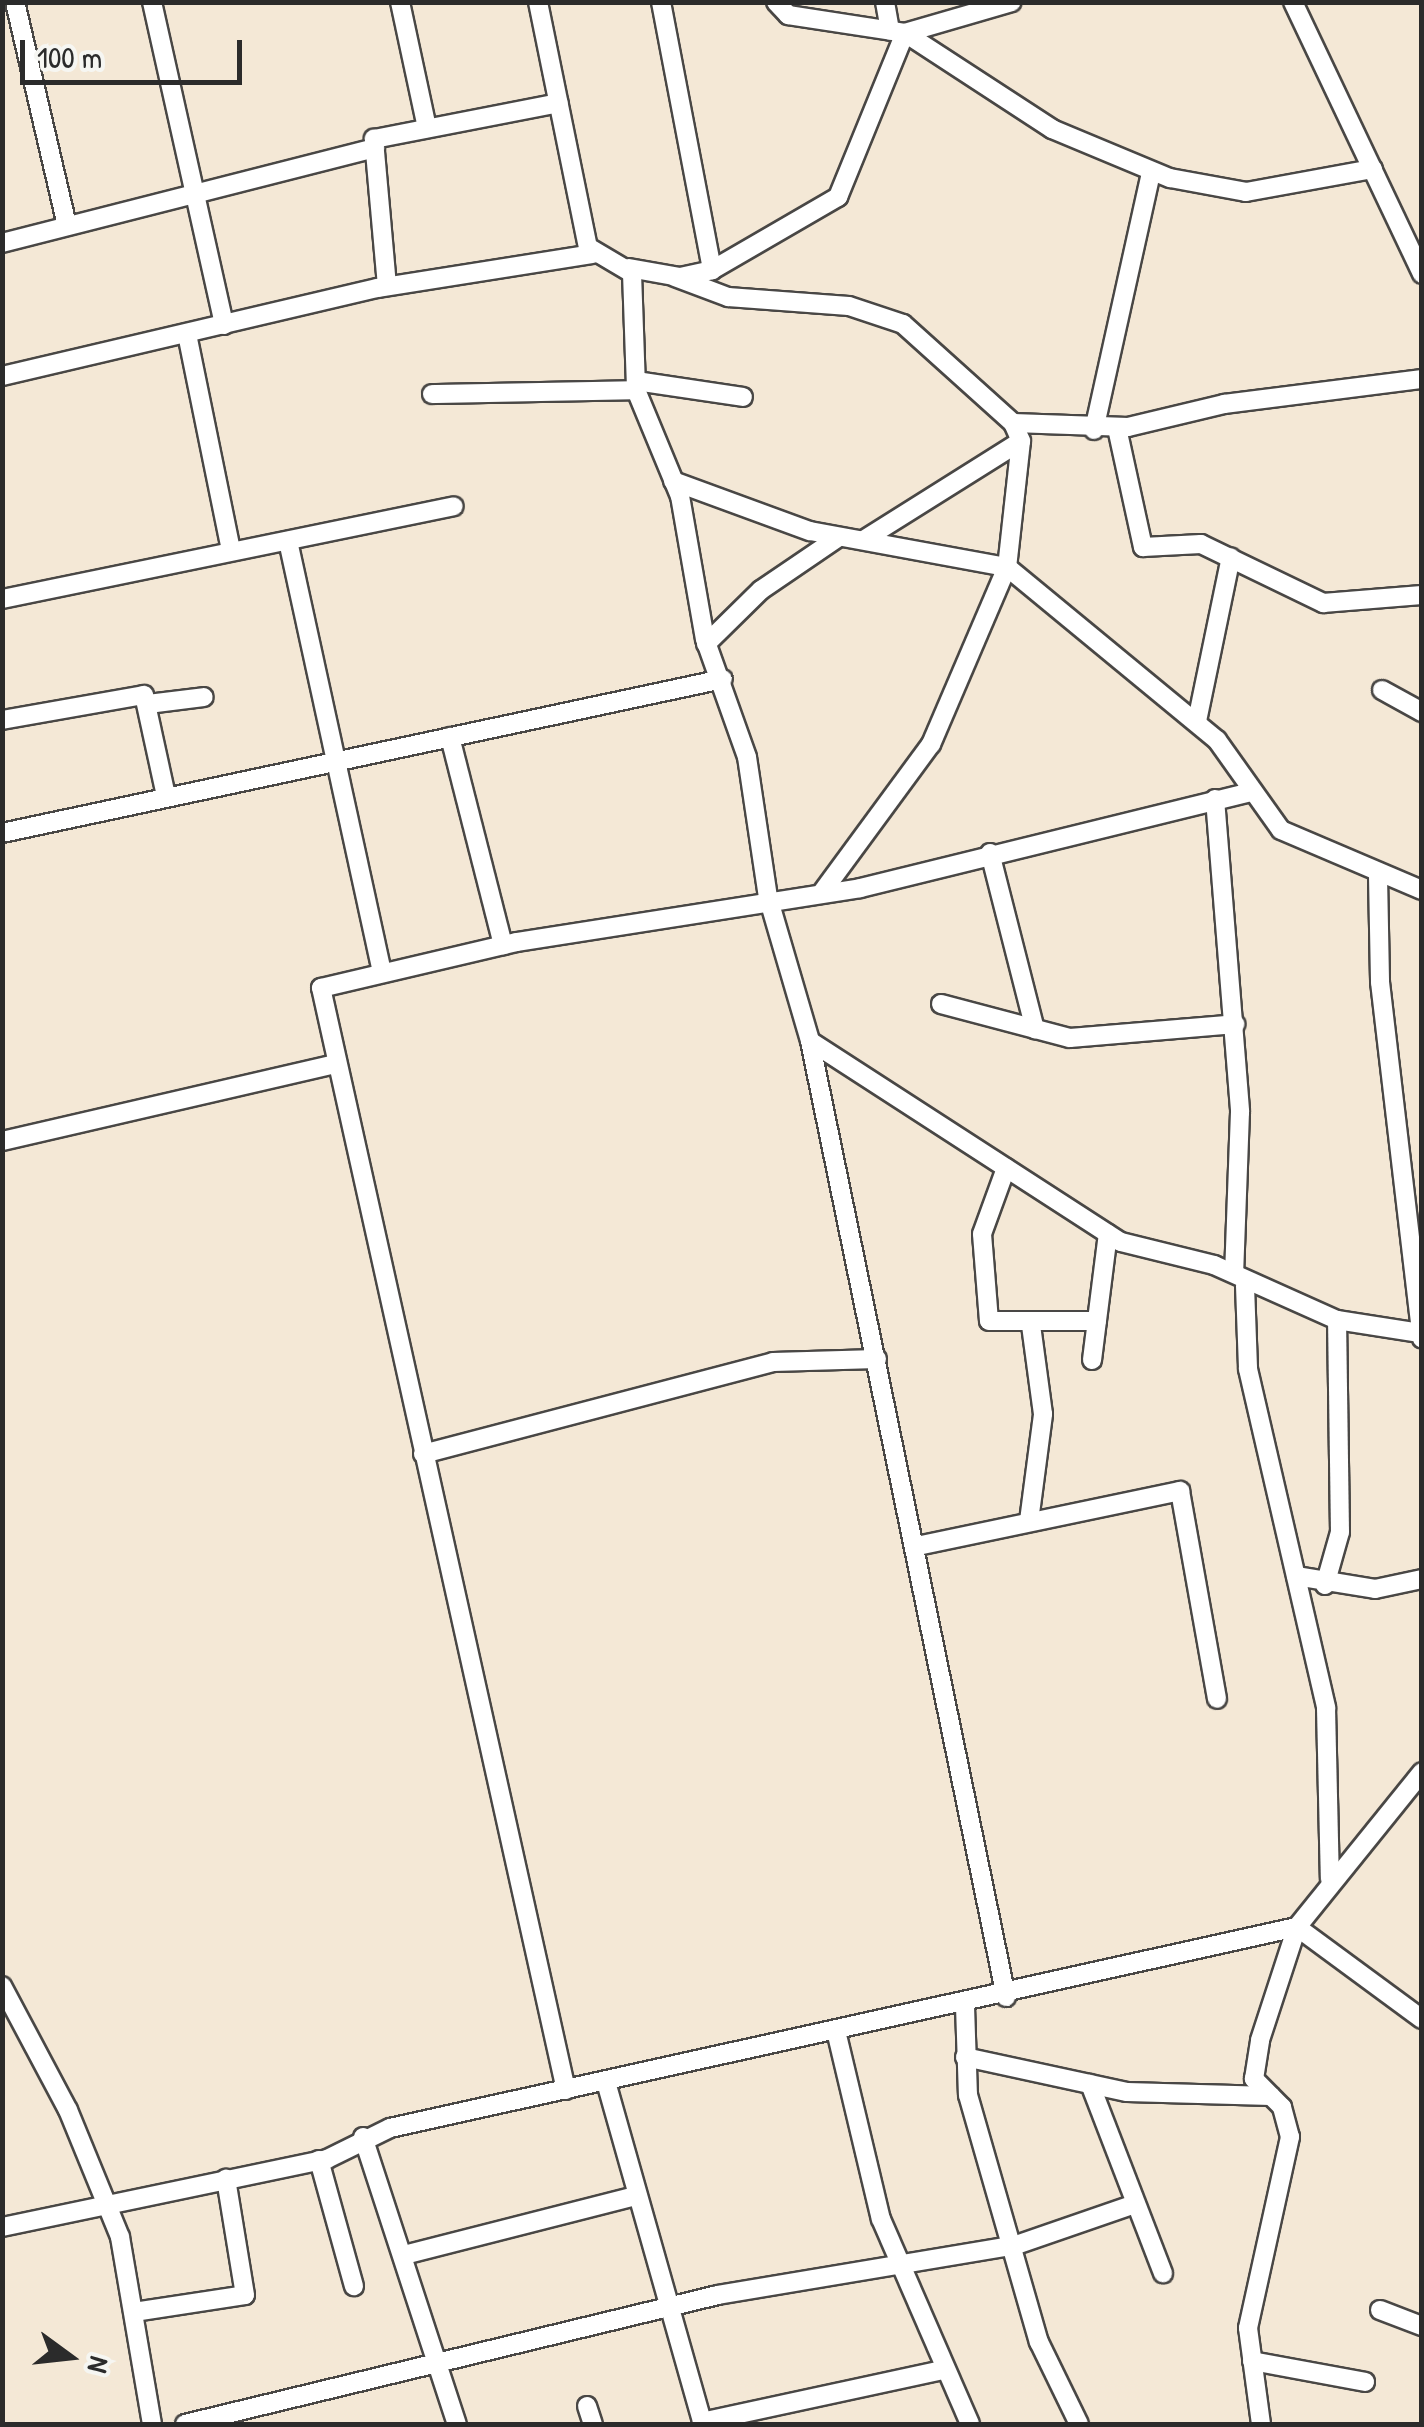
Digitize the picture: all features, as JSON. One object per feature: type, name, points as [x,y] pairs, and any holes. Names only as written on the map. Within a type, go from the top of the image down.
[{"type":"street","points":[[15,2],[68,226]]},
{"type":"street","points":[[152,2],[191,193],[224,325]]},
{"type":"street","points":[[400,2],[426,128]]},
{"type":"street","points":[[538,2],[592,254]]},
{"type":"street","points":[[661,2],[712,270]]},
{"type":"street","points":[[776,2],[788,15],[897,32],[1052,129],[1151,172],[1246,192],[1373,169]]},
{"type":"street","points":[[675,277],[712,270],[838,197],[897,32],[885,2]]},
{"type":"street","points":[[897,32],[1012,2]]},
{"type":"street","points":[[1293,2],[1422,274]]},
{"type":"street","points":[[386,286],[374,139],[559,102]]},
{"type":"street","points":[[2,244],[374,148]]},
{"type":"street","points":[[1094,430],[1151,172]]},
{"type":"street","points":[[2,376],[386,286],[592,254],[629,268],[675,277],[728,297],[879,313],[940,352],[1013,423],[1021,441],[1007,566],[931,744],[823,890]]},
{"type":"street","points":[[629,268],[636,386],[673,481],[706,644],[724,679],[747,756],[768,897],[810,1041],[917,1546],[1006,1997]]},
{"type":"street","points":[[187,334],[230,551]]},
{"type":"street","points":[[1013,423],[1094,430],[1117,428],[1422,379]]},
{"type":"street","points":[[432,394],[636,386],[742,398]]},
{"type":"street","points":[[1117,428],[1137,542],[1200,544],[1323,603],[1422,595]]},
{"type":"street","points":[[865,540],[1021,441]]},
{"type":"street","points":[[673,481],[838,537],[1007,566],[1197,721],[1280,830],[1378,876],[1422,890]]},
{"type":"street","points":[[2,599],[454,506]]},
{"type":"street","points":[[706,644],[760,590],[838,537]]},
{"type":"street","points":[[288,541],[332,762],[382,973]]},
{"type":"street","points":[[1197,721],[1231,557]]},
{"type":"street","points":[[2,834],[724,679]]},
{"type":"street","points":[[1382,690],[1422,712]]},
{"type":"street","points":[[2,720],[135,692],[148,704],[166,796]]},
{"type":"street","points":[[148,704],[204,697]]},
{"type":"street","points":[[450,737],[502,945]]},
{"type":"street","points":[[566,2090],[320,988],[502,945],[823,890],[1250,792]]},
{"type":"street","points":[[1215,799],[1235,1024],[1240,1280],[1248,1368],[1326,1708],[1330,1879]]},
{"type":"street","points":[[990,853],[1035,1029]]},
{"type":"street","points":[[810,1041],[1108,1234],[1240,1280],[1337,1320],[1421,1336],[1375,930],[1378,876]]},
{"type":"street","points":[[941,1004],[1070,1038],[1235,1024]]},
{"type":"street","points":[[2,1141],[334,1064]]},
{"type":"street","points":[[1006,1168],[982,1234],[989,1321],[1030,1326],[1097,1321]]},
{"type":"street","points":[[1092,1360],[1108,1234]]},
{"type":"street","points":[[1326,1585],[1340,1532],[1337,1320]]},
{"type":"street","points":[[1029,1521],[1043,1414],[1030,1326]]},
{"type":"street","points":[[423,1454],[773,1362],[877,1359]]},
{"type":"street","points":[[917,1546],[1180,1491],[1217,1699]]},
{"type":"street","points":[[1296,1576],[1326,1585],[1374,1590],[1422,1579]]},
{"type":"street","points":[[1261,2424],[1252,2362],[1252,2301],[1290,2138],[1271,2096],[1254,2079],[1297,1927],[1330,1879],[1422,1772]]},
{"type":"street","points":[[2,2227],[319,2160],[363,2137],[566,2090],[837,2035],[1297,1927],[1422,2019]]},
{"type":"street","points":[[2,1986],[108,2204],[134,2312],[152,2424]]},
{"type":"street","points":[[964,2006],[966,2058],[1039,2342],[1078,2424]]},
{"type":"street","points":[[837,2035],[899,2260],[942,2370],[970,2424]]},
{"type":"street","points":[[966,2058],[1090,2084],[1271,2096]]},
{"type":"street","points":[[606,2082],[665,2310],[702,2423],[942,2370]]},
{"type":"street","points":[[1090,2084],[1163,2273]]},
{"type":"street","points":[[363,2137],[457,2424]]},
{"type":"street","points":[[319,2160],[354,2286]]},
{"type":"street","points":[[134,2312],[245,2294],[226,2178]]},
{"type":"street","points":[[404,2255],[636,2196]]},
{"type":"street","points":[[185,2424],[262,2415],[439,2362],[665,2310],[899,2260],[1016,2245],[1135,2204]]},
{"type":"street","points":[[1380,2310],[1422,2326]]},
{"type":"street","points":[[1252,2362],[1365,2382]]}]
